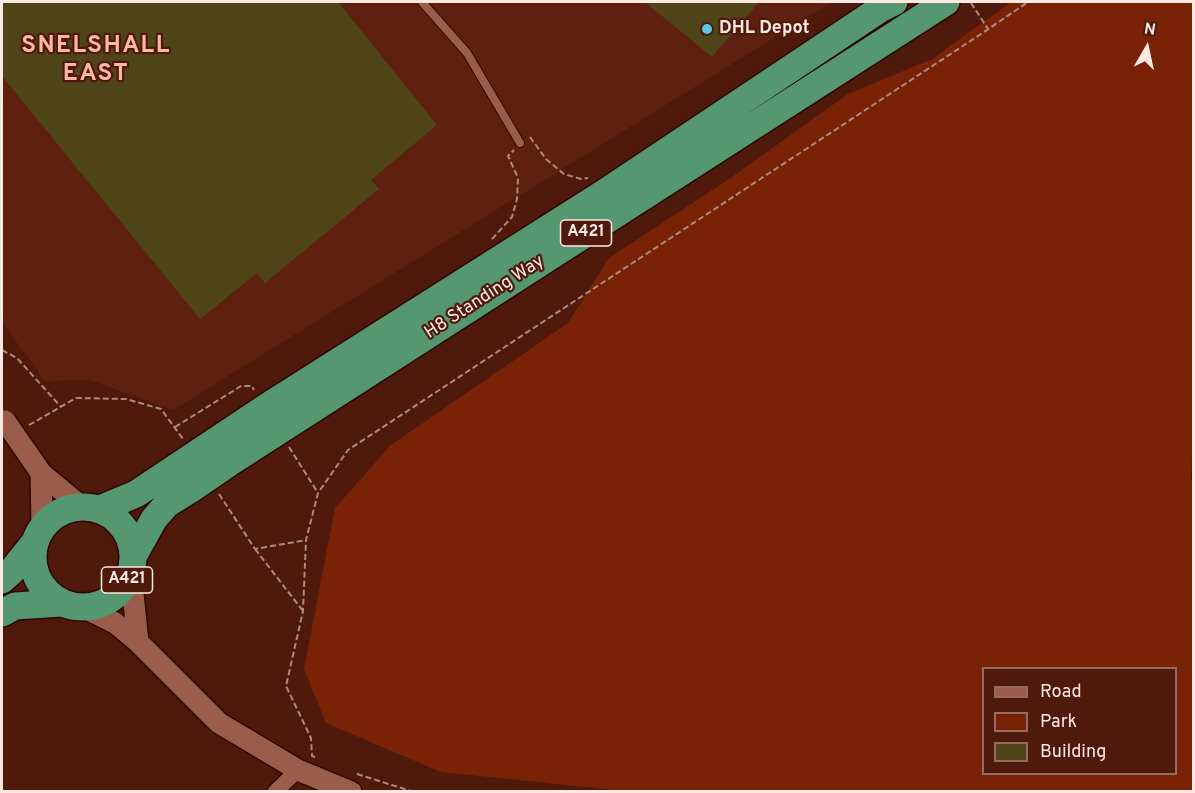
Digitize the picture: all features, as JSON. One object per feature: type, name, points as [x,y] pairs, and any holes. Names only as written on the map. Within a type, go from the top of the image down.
[{"type":"highway","name":"H8 Standing Way","points":[[91,508],[184,478],[220,453],[265,408],[601,195],[880,9],[894,2]]},
{"type":"highway","name":"H8 Standing Way","points":[[220,453],[280,430],[958,2]]},
{"type":"highway","name":"H8 Standing Way","points":[[132,564],[154,519],[184,478]]},
{"type":"highway","name":"A421","points":[[2,580],[11,572],[53,516],[67,509],[91,508],[113,517],[124,527],[131,540],[132,564],[124,587],[113,598],[100,605],[15,606],[2,613]]},
{"type":"highway","points":[[38,534],[32,556],[34,570],[40,584],[49,595],[73,605]]},
{"type":"main road","points":[[3,418],[41,473],[91,508]]},
{"type":"main road","points":[[38,534],[41,473]]},
{"type":"main road","points":[[132,564],[138,642]]},
{"type":"main road","points":[[73,605],[115,623],[138,642],[219,723],[298,770],[350,781]]},
{"type":"street","points":[[275,792],[298,770]]},
{"type":"lane","points":[[422,2],[467,53],[520,143]]},
{"type":"path","points":[[958,2],[988,29]]},
{"type":"path","points":[[321,760],[312,756],[311,738],[286,686],[303,611],[306,540],[318,493],[348,450],[1028,2]]},
{"type":"path","points":[[529,135],[546,159],[564,174],[581,179],[592,177]]},
{"type":"path","points":[[492,239],[512,217],[517,199],[518,178],[508,156],[520,143]]},
{"type":"path","points":[[2,350],[17,358],[61,407]]},
{"type":"path","points":[[175,427],[241,386],[252,386],[265,408]]},
{"type":"path","points":[[280,430],[318,493]]},
{"type":"path","points":[[255,549],[303,611]]},
{"type":"path","points":[[350,781],[414,792]]},
{"type":"shaded area","points":[[2,2],[832,2],[173,410],[90,380],[45,381],[2,322]]},
{"type":"green space","points":[[1011,2],[1193,2],[1194,416],[1191,477],[1194,492],[1193,791],[625,791],[441,772],[326,723],[304,669],[335,508],[391,445],[568,323],[609,258],[732,177],[848,94],[932,59]]},
{"type":"building","points":[[2,2],[338,2],[437,125],[371,180],[379,189],[265,283],[257,273],[200,319],[2,76]]},
{"type":"building","name":"DHL Depot","points":[[645,2],[759,2],[712,57]]},
{"type":"place","name":"DHL Depot","points":[[707,29]]},
{"type":"district","name":"SNELSHALL EAST","points":[[96,61]]}]
